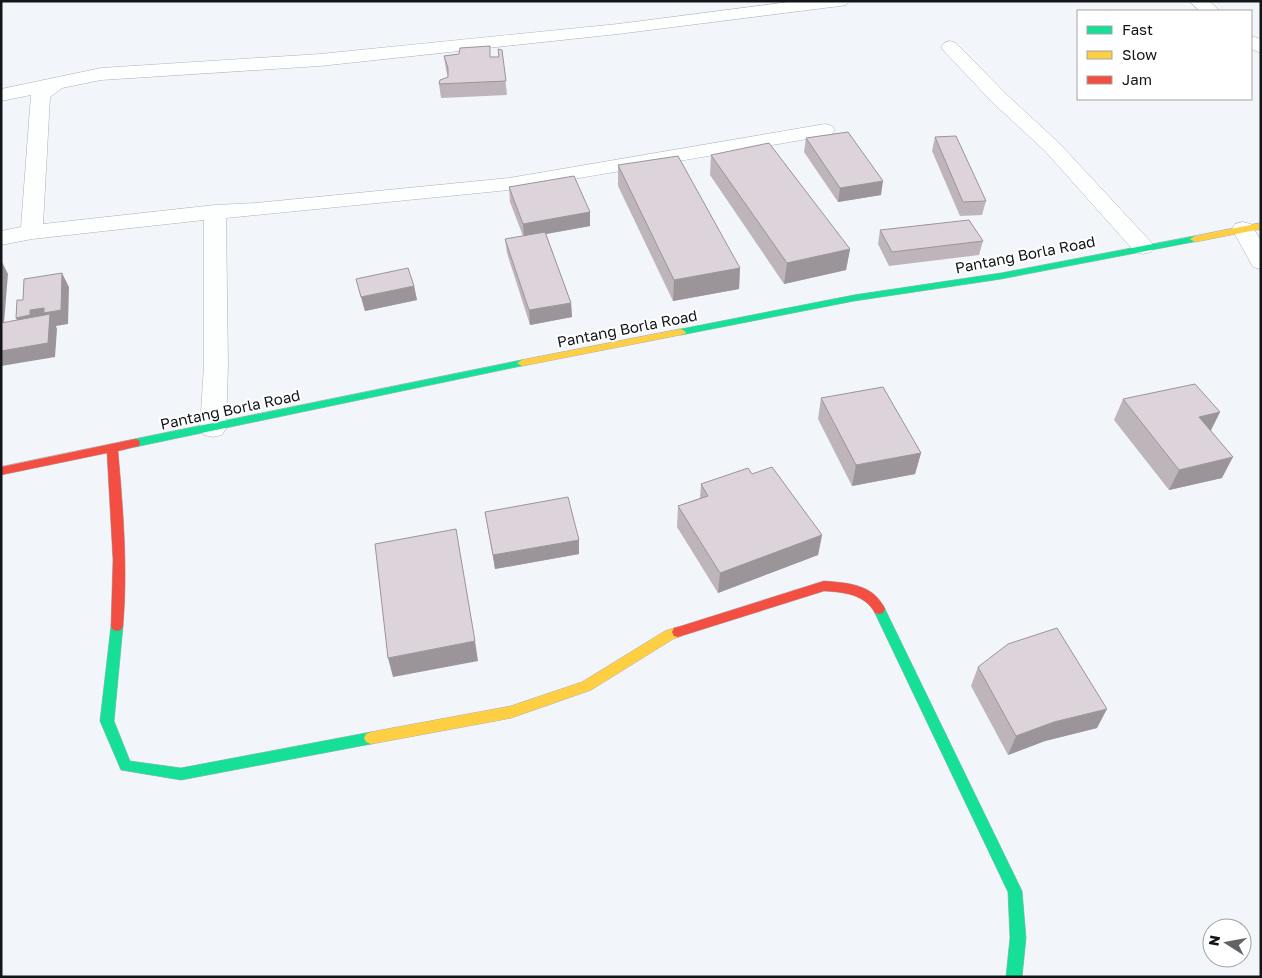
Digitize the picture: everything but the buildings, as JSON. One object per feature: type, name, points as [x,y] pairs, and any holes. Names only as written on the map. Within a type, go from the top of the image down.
[{"type":"street","points":[[1,95],[101,74],[320,60],[618,30],[840,1]]},
{"type":"street","points":[[1198,1],[1210,10]]},
{"type":"street","points":[[950,46],[999,98],[1052,147],[1143,247]]},
{"type":"street","points":[[32,232],[40,95],[55,84]]},
{"type":"street","points":[[1,238],[32,232],[214,212],[256,210],[510,184],[825,130]]},
{"type":"street","points":[[213,428],[216,346],[214,212]]},
{"type":"street","points":[[1252,227],[1261,262]]},
{"type":"street","name":"Pantang Borla Road","points":[[1,471],[562,355],[854,298],[1000,276],[1252,227]]},
{"type":"street","points":[[112,449],[118,522],[119,605],[108,721],[126,766],[182,774],[510,712],[586,686],[669,635],[824,586],[851,588],[875,600],[1015,891],[1018,938],[1014,977]]},
{"type":"traffic: fast","points":[[681,332],[854,298],[1001,276],[1195,239]]},
{"type":"traffic: fast","points":[[135,443],[522,363]]},
{"type":"traffic: fast","points":[[879,609],[1015,891],[1018,938],[1014,977]]},
{"type":"traffic: fast","points":[[117,626],[107,721],[126,766],[181,774],[371,738]]},
{"type":"traffic: slow","points":[[1195,239],[1261,226]]},
{"type":"traffic: slow","points":[[522,363],[681,332]]},
{"type":"traffic: slow","points":[[371,738],[511,712],[586,686],[669,635],[678,632]]},
{"type":"traffic: jam","points":[[1,471],[135,443]]},
{"type":"traffic: jam","points":[[112,449],[119,560],[117,626]]},
{"type":"traffic: jam","points":[[678,632],[824,586],[851,588],[875,601],[879,609]]}]
